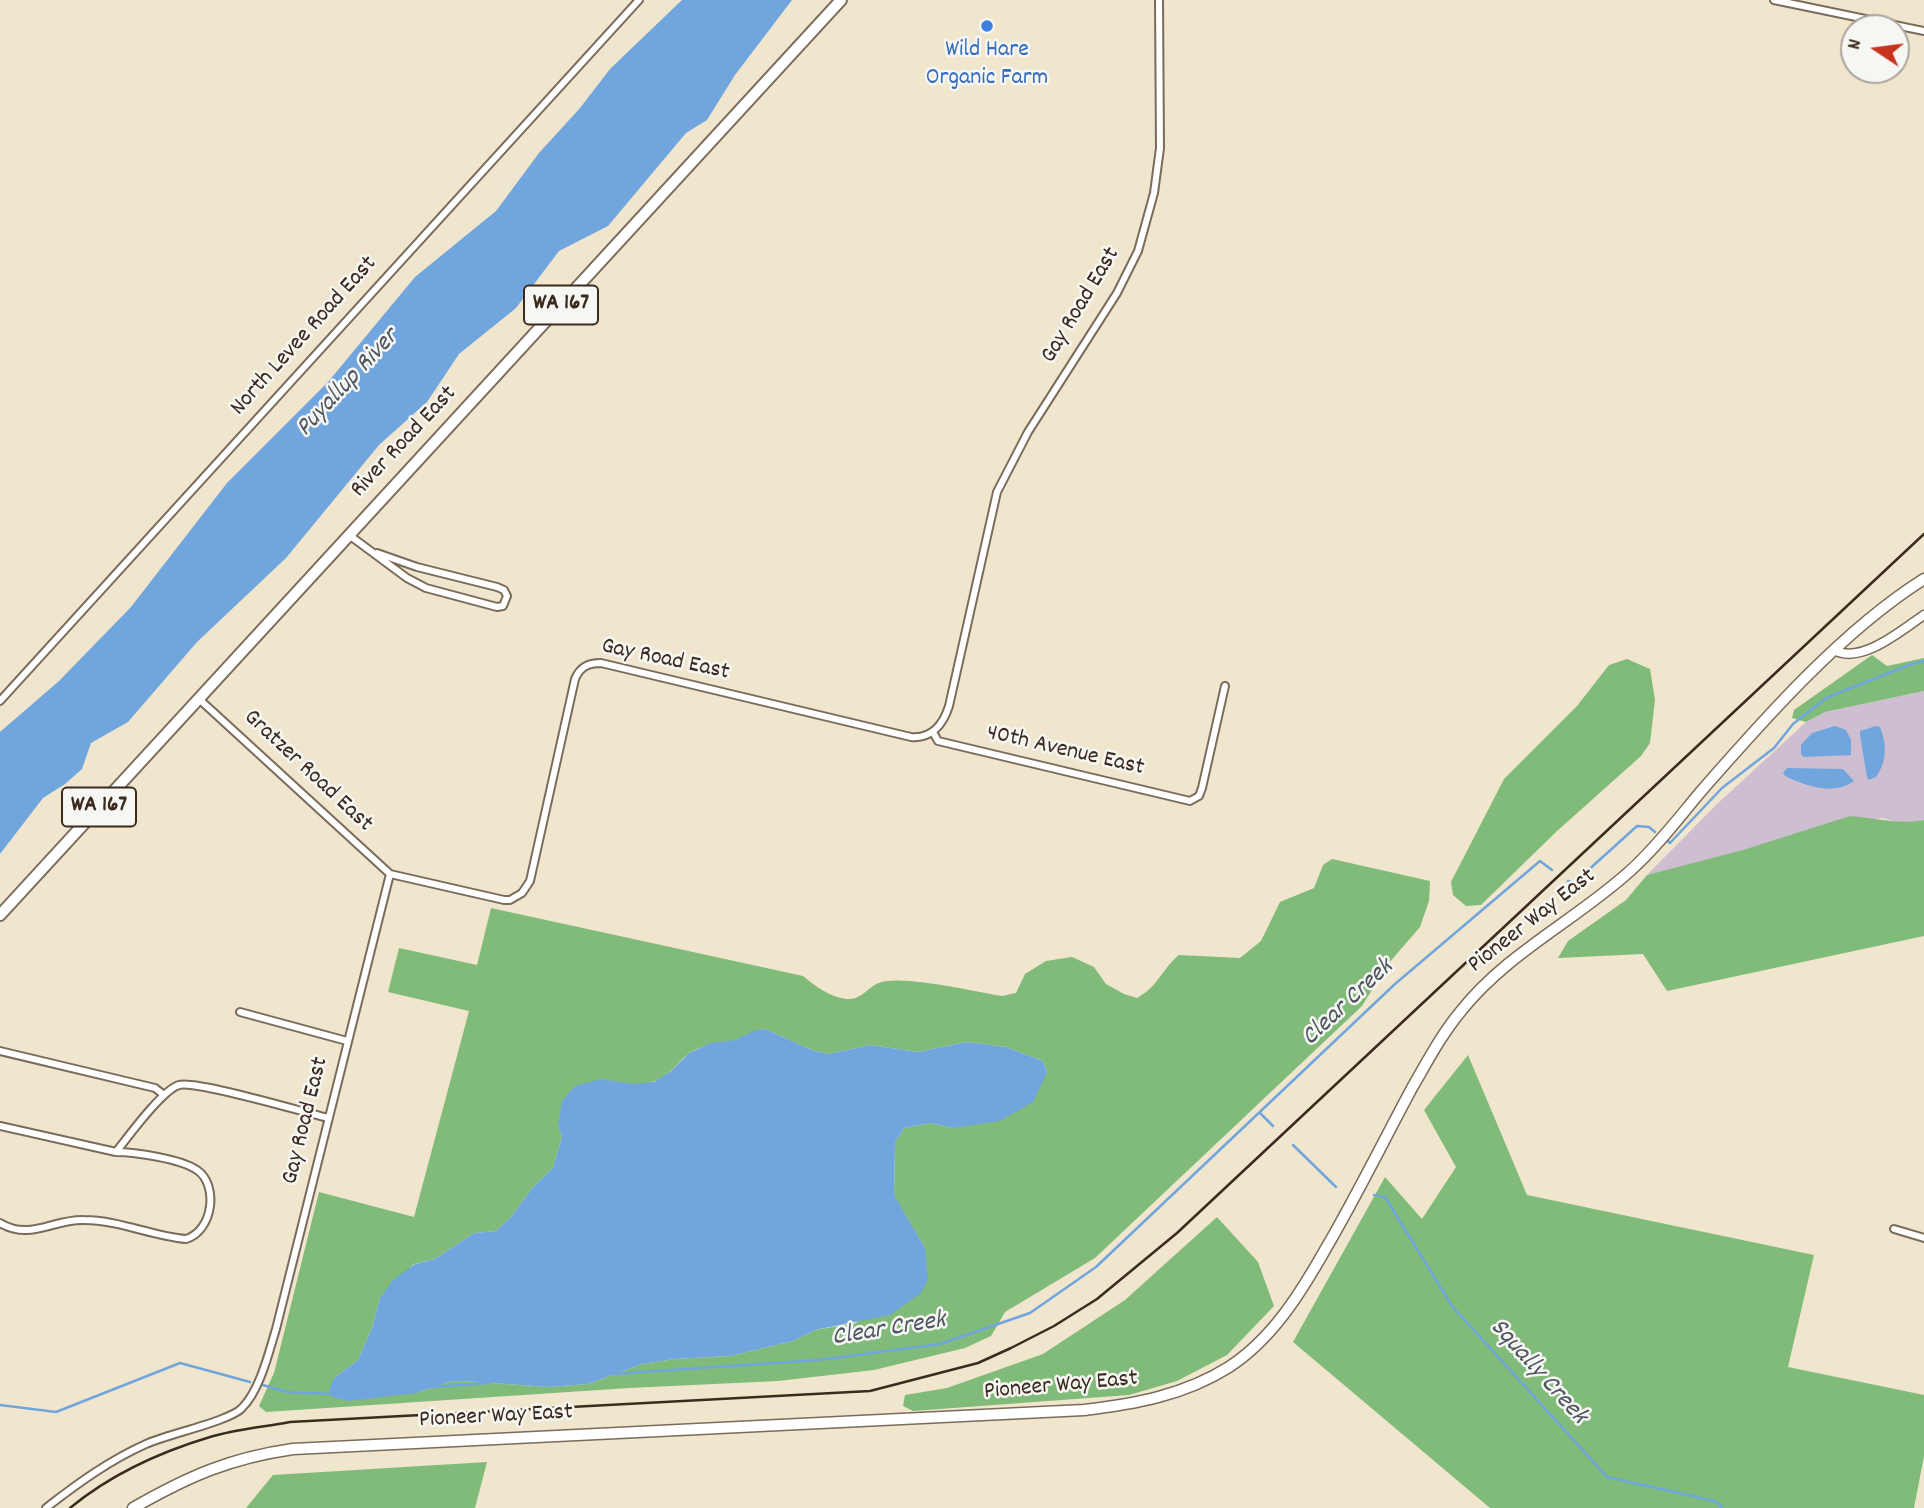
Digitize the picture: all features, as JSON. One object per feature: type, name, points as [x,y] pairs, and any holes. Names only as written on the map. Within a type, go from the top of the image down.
[{"type":"main road","name":"River Road East","points":[[0,915],[841,0]]},
{"type":"main road","name":"Pioneer Way East","points":[[133,1508],[213,1467],[257,1454],[293,1449],[1084,1410],[1154,1399],[1184,1390],[1210,1378],[1231,1366],[1263,1338],[1297,1297],[1339,1226],[1435,1046],[1473,996],[1513,960],[1581,912],[1632,870],[1721,769],[1834,650],[1883,608],[1924,579]]},
{"type":"street","name":"North Levee Road East","points":[[0,701],[639,0]]},
{"type":"street","name":"Gay Road East","points":[[46,1508],[93,1472],[145,1444],[224,1418],[245,1405],[261,1374],[276,1329],[390,874],[504,900],[510,900],[522,893],[530,881],[538,851],[578,672],[593,663],[911,737],[924,737],[943,721],[949,706],[997,492],[1028,432],[1117,293],[1138,251],[1147,222],[1159,168],[1159,0]]},
{"type":"street","points":[[1774,0],[1924,31]]},
{"type":"street","points":[[349,535],[377,553],[397,571],[426,588],[497,607],[503,606],[505,602],[507,596],[497,587],[417,567],[377,553]]},
{"type":"street","points":[[1834,650],[1841,654],[1862,653],[1924,615]]},
{"type":"street","name":"40th Avenue East","points":[[933,732],[938,741],[1190,801],[1195,800],[1202,788],[1225,687]]},
{"type":"street","name":"Gratzer Road East","points":[[199,699],[390,874]]},
{"type":"street","points":[[240,1012],[347,1041]]},
{"type":"street","points":[[0,1051],[155,1088],[164,1095]]},
{"type":"street","points":[[116,1152],[164,1095],[180,1084],[203,1087],[328,1118]]},
{"type":"street","points":[[0,1126],[116,1152],[135,1152],[196,1169],[207,1184],[210,1209],[201,1231],[187,1239],[95,1220],[65,1221],[36,1231],[26,1231],[0,1223]]},
{"type":"street","points":[[1894,1229],[1924,1238]]},
{"type":"shaded area","points":[[1924,691],[1924,820],[1905,824],[1882,818],[1647,875],[1716,805],[1806,722],[1825,712]]},
{"type":"green space","points":[[1872,655],[1887,666],[1924,658],[1924,691],[1825,712],[1806,722],[1792,718],[1794,710]]},
{"type":"green space","points":[[1627,659],[1650,669],[1655,700],[1650,743],[1641,756],[1556,832],[1481,905],[1466,906],[1453,895],[1451,882],[1504,779],[1577,706],[1609,665]]},
{"type":"green space","points":[[1850,816],[1897,821],[1924,820],[1924,936],[1667,991],[1643,954],[1558,958],[1568,941],[1626,900],[1647,875],[1743,850]]},
{"type":"green space","points":[[1332,859],[1430,881],[1429,901],[1420,927],[1388,964],[1362,1006],[1095,1258],[1005,1312],[991,1336],[965,1348],[874,1370],[778,1381],[266,1412],[259,1406],[274,1373],[319,1192],[414,1217],[469,1011],[388,992],[399,948],[477,965],[491,908],[803,976],[829,993],[846,999],[857,997],[879,983],[890,981],[921,982],[1002,996],[1016,993],[1025,974],[1046,961],[1072,957],[1094,967],[1106,984],[1137,998],[1150,989],[1179,955],[1240,958],[1261,941],[1280,902],[1314,888],[1323,865]],"holes":[[[765,1029],[812,1050],[828,1054],[871,1045],[918,1052],[966,1042],[1006,1047],[1043,1061],[1047,1072],[954,1128],[930,1123],[904,1128],[895,1143],[894,1196],[925,1248],[856,1323],[815,1330],[793,1341],[730,1356],[642,1364],[588,1384],[549,1387],[463,1381],[449,1382],[417,1393],[334,1378],[358,1360],[372,1328],[380,1298],[414,1264],[435,1259],[474,1233],[496,1231],[511,1217],[533,1187],[553,1168],[562,1137],[558,1125],[601,1079],[628,1084],[655,1081],[665,1076],[694,1050]]]},
{"type":"green space","points":[[1468,1055],[1527,1195],[1814,1255],[1788,1367],[1924,1395],[1924,1456],[1914,1508],[1490,1508],[1293,1342],[1385,1177],[1422,1219],[1456,1167],[1424,1110]]},
{"type":"green space","points":[[1217,1217],[1258,1262],[1274,1306],[1227,1355],[1177,1381],[1129,1395],[913,1411],[903,1406],[905,1395],[947,1388],[1043,1354],[1125,1300]]},
{"type":"green space","points":[[487,1462],[475,1508],[246,1508],[273,1475]]},
{"type":"water","name":"Puyallup River","points":[[682,0],[792,0],[735,75],[707,120],[686,133],[608,226],[559,251],[516,308],[459,354],[427,402],[379,445],[286,558],[197,642],[128,722],[91,743],[82,769],[43,798],[0,854],[0,732],[59,681],[131,607],[227,483],[328,382],[415,277],[496,211],[539,153],[580,108],[610,69]]},
{"type":"water","points":[[1835,726],[1846,730],[1851,740],[1851,755],[1804,757],[1801,754],[1801,745],[1812,733]]},
{"type":"water","points":[[1880,727],[1885,753],[1880,771],[1876,777],[1869,780],[1860,731]]},
{"type":"water","points":[[1787,768],[1843,769],[1854,781],[1837,788],[1820,788],[1785,776],[1783,773]]},
{"type":"water","points":[[765,1029],[812,1050],[828,1054],[871,1045],[918,1052],[966,1042],[1006,1047],[1043,1061],[1047,1072],[1033,1102],[1000,1121],[954,1128],[930,1123],[904,1128],[895,1143],[894,1195],[925,1248],[928,1279],[921,1293],[890,1315],[815,1330],[793,1341],[730,1356],[642,1364],[588,1384],[549,1387],[463,1381],[449,1382],[417,1393],[348,1401],[332,1397],[329,1390],[334,1378],[358,1360],[372,1328],[380,1298],[393,1280],[415,1264],[435,1259],[474,1233],[496,1231],[553,1168],[562,1137],[558,1125],[562,1101],[575,1086],[601,1079],[634,1084],[654,1082],[670,1072],[689,1053],[711,1043],[735,1040],[756,1030]]},
{"type":"waterway","name":"Clear Creek","points":[[1668,841],[1670,843],[1722,788],[1774,748],[1793,724],[1826,698],[1924,661]]},
{"type":"waterway","name":"Clear Creek","points":[[1568,881],[1574,883],[1637,826],[1649,827],[1655,832]]},
{"type":"waterway","name":"Clear Creek","points":[[611,1374],[818,1360],[940,1344],[1030,1313],[1096,1267],[1395,984],[1540,861],[1552,870]]},
{"type":"waterway","name":"Squally Creek","points":[[1260,1113],[1273,1126]]},
{"type":"waterway","name":"Squally Creek","points":[[1293,1145],[1336,1187]]},
{"type":"waterway","name":"Squally Creek","points":[[1374,1195],[1385,1197],[1452,1306],[1607,1477],[1715,1501],[1723,1508]]},
{"type":"waterway","name":"Clear Creek","points":[[0,1405],[56,1412],[180,1363],[250,1382]]},
{"type":"waterway","name":"Clear Creek","points":[[433,1387],[489,1383]]},
{"type":"waterway","name":"Clear Creek","points":[[263,1385],[287,1392],[332,1394]]},
{"type":"railway","points":[[70,1508],[102,1485],[154,1457],[210,1437],[239,1430],[290,1422],[870,1391],[978,1363],[1054,1326],[1097,1299],[1177,1233],[1924,534]]},
{"type":"place","name":"Wild Hare Organic Farm","points":[[987,26]]}]
